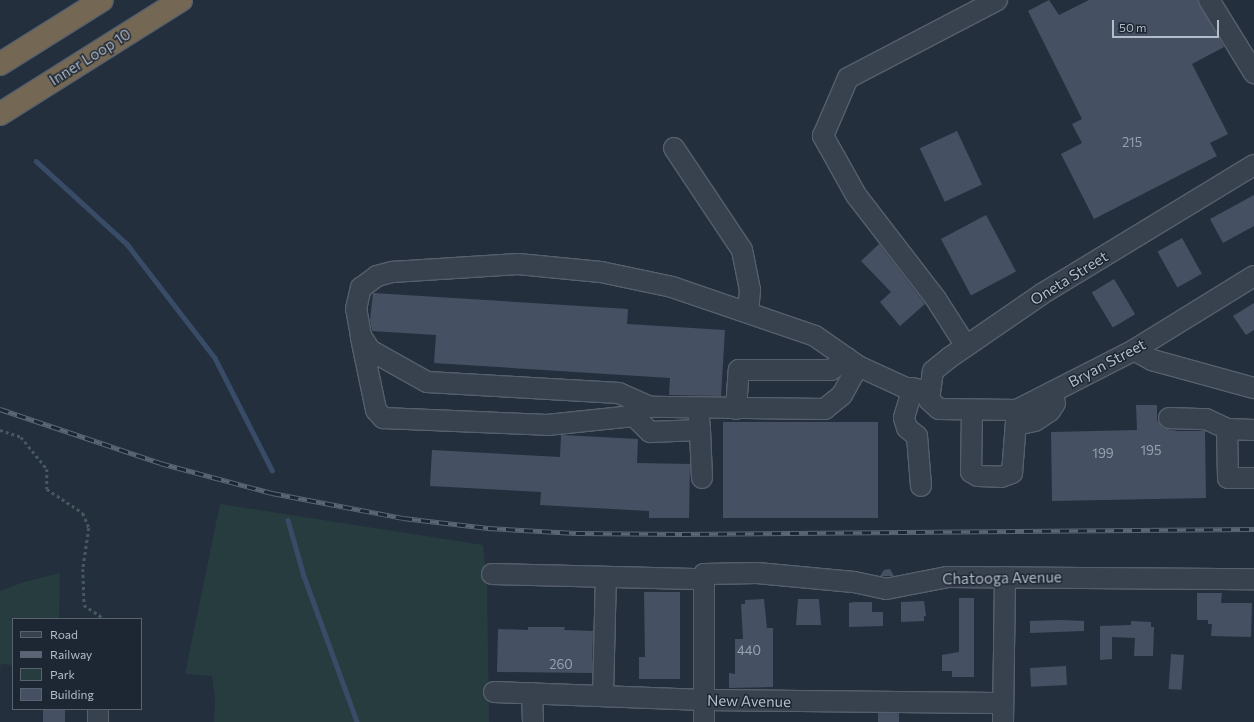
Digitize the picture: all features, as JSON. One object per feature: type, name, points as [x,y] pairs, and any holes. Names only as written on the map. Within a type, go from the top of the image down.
[{"type":"highway","points":[[0,64],[102,0]]},
{"type":"highway","name":"Inner Loop 10","points":[[0,114],[181,0]]},
{"type":"street","points":[[966,346],[936,299],[856,195],[823,136],[848,78],[997,0]]},
{"type":"street","points":[[1209,0],[1254,73]]},
{"type":"street","points":[[674,148],[742,250],[750,290],[748,311]]},
{"type":"street","name":"Oneta Street","points":[[920,486],[916,436],[907,428],[904,418],[933,372],[966,346],[1042,294],[1254,165]]},
{"type":"street","points":[[852,362],[842,395],[825,409],[650,407],[634,408],[573,422],[547,425],[383,418],[376,410],[356,309],[361,288],[377,276],[417,269],[518,264],[574,269],[645,280],[748,311],[815,336],[852,362],[906,388],[921,390]]},
{"type":"street","name":"Bryan Street","points":[[921,390],[939,409],[972,411],[1016,418],[1051,393],[1134,350],[1254,276]]},
{"type":"street","points":[[361,336],[370,350],[427,382],[619,393],[634,408],[650,432],[700,430]]},
{"type":"street","points":[[1134,350],[1152,360],[1254,388]]},
{"type":"street","points":[[736,409],[739,370],[831,370],[852,362]]},
{"type":"street","points":[[571,391],[573,422]]},
{"type":"street","points":[[698,408],[702,478]]},
{"type":"street","points":[[972,411],[971,472],[978,476],[1002,477],[1012,473],[1016,418]]},
{"type":"street","points":[[1169,418],[1206,419],[1227,429],[1254,430]]},
{"type":"street","points":[[1227,429],[1228,478],[1254,478]]},
{"type":"street","name":"Chatooga Avenue","points":[[492,574],[606,577],[704,576],[757,573],[854,582],[886,589],[947,577],[1254,579]]},
{"type":"street","points":[[704,576],[704,722]]},
{"type":"street","points":[[603,696],[606,577]]},
{"type":"street","points":[[1003,712],[1005,577]]},
{"type":"street","name":"New Avenue","points":[[494,692],[1003,712]]},
{"type":"street","points":[[532,693],[533,722]]},
{"type":"street","points":[[98,710],[98,722]]},
{"type":"path","points":[[0,430],[21,437],[47,469],[46,489],[82,513],[89,528],[83,569],[84,605],[104,618]]},
{"type":"green space","points":[[220,504],[483,545],[487,582],[489,722],[214,722],[215,699],[212,676],[185,674]]},
{"type":"green space","points":[[60,573],[59,618],[12,618],[12,665],[1,664],[0,670],[0,591],[24,582]]},
{"type":"building","points":[[1049,0],[1059,15],[1089,0],[1198,0],[1224,47],[1192,64],[1228,134],[1210,143],[1217,156],[1094,219],[1061,154],[1082,143],[1072,124],[1082,119],[1028,11]]},
{"type":"building","points":[[957,131],[982,184],[945,202],[920,148]]},
{"type":"building","points":[[1254,195],[1254,226],[1223,243],[1210,219]]},
{"type":"building","points":[[986,215],[1016,272],[971,295],[941,239]]},
{"type":"building","points":[[1182,238],[1202,274],[1177,287],[1158,252]]},
{"type":"building","points":[[879,244],[925,304],[900,326],[880,302],[891,292],[861,261]]},
{"type":"building","points":[[1114,279],[1135,314],[1113,328],[1092,292]]},
{"type":"building","points":[[373,293],[628,309],[627,324],[725,330],[721,396],[669,395],[670,378],[434,363],[436,335],[372,331],[370,320]]},
{"type":"building","points":[[1254,303],[1254,330],[1246,335],[1233,316]]},
{"type":"building","points":[[1136,405],[1157,405],[1157,421],[1163,428],[1177,431],[1205,431],[1206,498],[1052,501],[1051,432],[1137,430]]},
{"type":"building","points":[[723,422],[878,422],[878,518],[723,518]]},
{"type":"building","points":[[561,435],[638,439],[637,463],[690,464],[689,518],[649,518],[649,511],[540,505],[541,492],[430,486],[432,450],[560,457]]},
{"type":"building","points":[[890,569],[894,576],[880,576],[884,570]]},
{"type":"building","points":[[644,592],[680,592],[680,679],[639,679],[639,657],[645,657]]},
{"type":"building","points":[[1197,593],[1222,593],[1221,603],[1252,603],[1251,637],[1211,636],[1212,624],[1208,624],[1208,620],[1197,620]]},
{"type":"building","points":[[959,598],[974,598],[974,677],[952,677],[952,671],[942,671],[942,655],[959,652]]},
{"type":"building","points":[[764,599],[767,628],[773,628],[773,687],[729,688],[729,673],[735,674],[735,639],[743,639],[741,604],[745,604],[745,600]]},
{"type":"building","points":[[798,599],[819,599],[821,625],[796,625]]},
{"type":"building","points":[[924,601],[926,616],[924,616],[924,621],[901,622],[901,602]]},
{"type":"building","points":[[872,602],[872,612],[883,612],[883,626],[849,627],[849,603]]},
{"type":"building","points":[[1030,621],[1084,621],[1084,631],[1030,633]]},
{"type":"building","points":[[1131,621],[1151,622],[1151,627],[1154,627],[1153,656],[1134,656],[1135,638],[1112,637],[1112,659],[1100,660],[1100,626],[1131,625]]},
{"type":"building","points":[[528,627],[565,627],[564,630],[593,631],[592,673],[497,672],[498,629],[528,630]]},
{"type":"building","points":[[1171,654],[1184,655],[1182,690],[1169,689]]},
{"type":"building","points":[[1066,666],[1067,685],[1031,687],[1030,668]]},
{"type":"building","points":[[43,710],[65,710],[65,722],[43,722]]},
{"type":"building","points":[[878,713],[899,713],[899,722],[878,722]]},
{"type":"waterway","points":[[36,161],[127,244],[215,358],[272,470]]},
{"type":"waterway","points":[[288,520],[304,576],[357,722]]},
{"type":"railway","points":[[0,409],[160,463],[272,493],[403,518],[488,528],[576,533],[682,534],[1254,529]]}]
